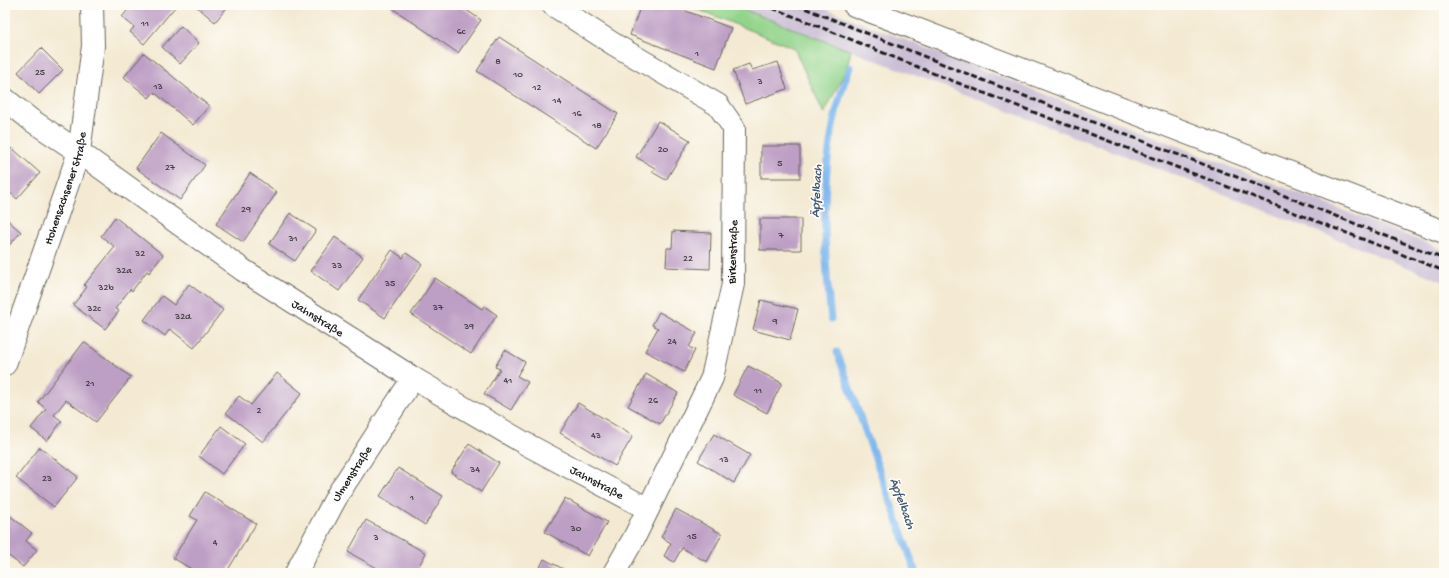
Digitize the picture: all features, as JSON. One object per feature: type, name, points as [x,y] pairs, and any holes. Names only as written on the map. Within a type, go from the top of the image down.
[{"type":"street","name":"Hohensachsener Straße","points":[[5,364],[79,152],[93,46],[92,5]]},
{"type":"street","name":"Birkenstraße","points":[[553,5],[616,45],[718,105],[734,128],[733,284],[712,378],[648,509],[614,573]]},
{"type":"street","points":[[854,5],[1444,232]]},
{"type":"street","name":"Jahnstraße","points":[[5,99],[31,120],[79,152],[243,270],[413,378],[526,444],[648,509]]},
{"type":"street","name":"Ulmenstraße","points":[[296,573],[338,494],[413,378]]},
{"type":"shaded area","points":[[732,5],[816,5],[1444,250],[1444,282],[1216,191]]},
{"type":"green space","points":[[687,5],[732,5],[851,51],[846,70],[824,114],[794,48]]},
{"type":"building","points":[[132,5],[176,6],[144,44],[130,32],[134,27],[122,17]]},
{"type":"building","points":[[195,5],[229,5],[215,22]]},
{"type":"building","points":[[393,5],[459,5],[481,20],[458,53],[392,8]]},
{"type":"building","points":[[641,5],[670,5],[731,28],[716,68],[630,35]]},
{"type":"building","points":[[181,26],[199,43],[180,64],[162,47]]},
{"type":"building","points":[[499,37],[618,114],[596,148],[477,71]]},
{"type":"building","points":[[41,48],[63,70],[39,94],[18,72]]},
{"type":"building","points":[[144,53],[209,106],[193,125],[154,92],[149,98],[124,77]]},
{"type":"building","points":[[778,62],[787,89],[745,104],[733,70],[749,64],[752,70]]},
{"type":"building","points":[[658,121],[690,140],[666,180],[652,172],[655,168],[636,157]]},
{"type":"building","points":[[161,133],[205,165],[180,200],[136,168]]},
{"type":"building","points":[[761,146],[800,146],[800,178],[761,178]]},
{"type":"building","points":[[12,148],[40,173],[17,199],[5,188],[5,156]]},
{"type":"building","points":[[250,173],[277,192],[243,242],[216,224]]},
{"type":"building","points":[[290,213],[316,230],[295,261],[269,244]]},
{"type":"building","points":[[115,217],[163,255],[149,273],[147,271],[132,291],[130,289],[115,309],[119,311],[105,329],[73,305],[87,287],[84,285],[115,247],[101,236]]},
{"type":"building","points":[[5,218],[21,232],[5,250]]},
{"type":"building","points":[[760,219],[801,219],[801,250],[760,250]]},
{"type":"building","points":[[673,231],[711,233],[710,269],[666,267],[667,248],[672,248]]},
{"type":"building","points":[[335,237],[363,257],[339,291],[311,271]]},
{"type":"building","points":[[392,250],[403,258],[406,253],[422,264],[385,318],[358,300]]},
{"type":"building","points":[[435,278],[482,309],[484,306],[497,315],[471,354],[411,314]]},
{"type":"building","points":[[189,284],[223,310],[194,348],[170,329],[165,336],[144,320],[162,296],[174,305]]},
{"type":"building","points":[[761,300],[798,309],[790,340],[753,330]]},
{"type":"building","points":[[659,312],[697,333],[689,347],[695,350],[684,372],[645,351],[658,328],[652,325]]},
{"type":"building","points":[[84,342],[131,377],[96,422],[66,400],[54,415],[62,421],[47,441],[31,428],[46,409],[38,402]]},
{"type":"building","points":[[505,350],[525,362],[517,376],[528,382],[511,410],[484,394],[500,369],[495,367]]},
{"type":"building","points":[[748,366],[782,383],[767,413],[733,395]]},
{"type":"building","points":[[277,373],[302,393],[263,442],[226,413],[239,396],[251,405]]},
{"type":"building","points":[[646,374],[678,393],[660,424],[628,406]]},
{"type":"building","points":[[578,403],[633,436],[615,466],[560,433]]},
{"type":"building","points":[[221,426],[245,444],[222,474],[199,456]]},
{"type":"building","points":[[714,434],[750,455],[734,483],[698,461]]},
{"type":"building","points":[[469,444],[499,463],[481,492],[451,472]]},
{"type":"building","points":[[40,447],[78,477],[54,507],[16,478]]},
{"type":"building","points":[[398,468],[443,496],[425,525],[380,496]]},
{"type":"building","points":[[205,492],[256,524],[226,573],[198,573],[173,558],[197,520],[190,516]]},
{"type":"building","points":[[565,498],[607,522],[588,556],[545,532]]},
{"type":"building","points":[[676,509],[722,534],[707,562],[682,548],[674,562],[664,556],[671,543],[661,537]]},
{"type":"building","points":[[9,515],[32,533],[26,541],[37,550],[23,567],[5,553],[5,521]]},
{"type":"building","points":[[366,520],[426,553],[415,573],[386,573],[348,552]]},
{"type":"building","points":[[544,559],[571,573],[537,573]]},
{"type":"waterway","name":"Äpfelbach","points":[[831,319],[825,223],[828,159],[840,97],[850,67]]},
{"type":"waterway","name":"Äpfelbach","points":[[837,352],[916,573]]},
{"type":"railway","points":[[764,5],[952,81],[1444,271]]},
{"type":"railway","points":[[797,5],[980,79],[1255,184],[1444,259]]}]
